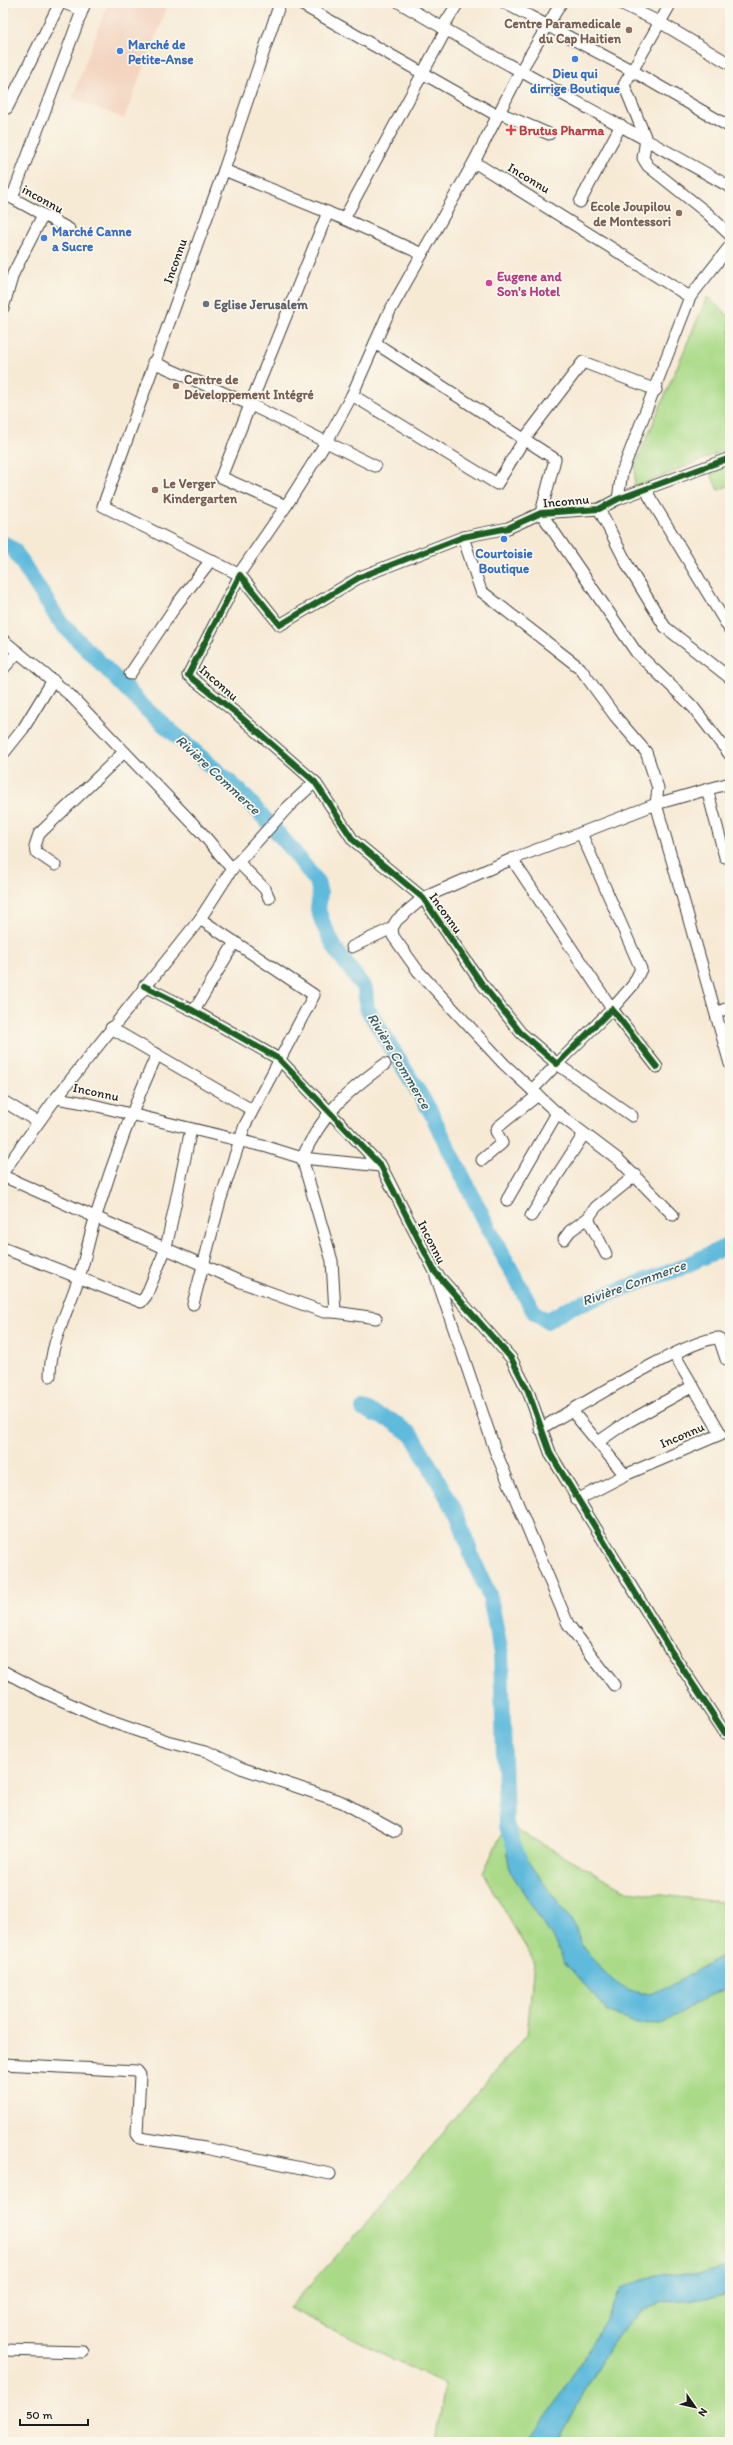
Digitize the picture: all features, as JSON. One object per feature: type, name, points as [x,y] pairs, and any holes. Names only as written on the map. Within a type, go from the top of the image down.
[{"type":"street","points":[[7,108],[60,3]]},
{"type":"street","points":[[8,196],[84,6],[64,3]]},
{"type":"street","name":"Inconnu","points":[[280,3],[224,170],[153,362],[103,506],[240,574],[280,626],[360,577],[463,537],[508,528],[542,513],[599,509],[618,500],[730,458]]},
{"type":"street","points":[[299,3],[421,74],[499,115],[549,134]]},
{"type":"street","points":[[400,3],[520,72],[621,125],[730,187]]},
{"type":"street","points":[[344,219],[458,3]]},
{"type":"street","points":[[505,3],[728,122]]},
{"type":"street","name":"Inconnu","points":[[561,3],[520,72],[474,162],[387,316],[352,395],[327,441],[286,506],[240,574],[188,675],[236,713],[315,782],[353,840],[425,901],[482,984],[521,1033],[557,1064],[632,1116]]},
{"type":"street","points":[[620,3],[661,23],[730,64]]},
{"type":"street","points":[[671,3],[661,23],[631,70],[624,85],[646,139],[643,158],[648,166],[707,213],[730,235]]},
{"type":"street","points":[[580,202],[621,125]]},
{"type":"street","name":"Inconnu","points":[[474,162],[690,297]]},
{"type":"street","points":[[224,170],[328,212],[422,254]]},
{"type":"street","name":"inconnu","points":[[8,196],[69,229]]},
{"type":"street","points":[[286,506],[221,477],[328,212]]},
{"type":"street","points":[[3,308],[13,274],[43,215]]},
{"type":"street","points":[[618,500],[622,472],[656,390],[690,297],[730,246]]},
{"type":"street","name":"Inconnu","points":[[375,343],[525,438],[555,459],[542,513],[636,652],[693,707],[730,755]]},
{"type":"street","points":[[153,362],[251,405],[327,441],[374,466]]},
{"type":"street","points":[[352,395],[497,484],[525,438],[583,362],[656,390]]},
{"type":"street","points":[[648,490],[649,496],[730,630]]},
{"type":"street","name":"Inconnu","points":[[599,509],[629,568],[665,627],[730,678]]},
{"type":"street","points":[[463,537],[481,591],[580,668],[615,716],[646,752],[658,788],[656,804],[730,1064]]},
{"type":"street","points":[[130,674],[178,604],[211,560]]},
{"type":"street","points":[[3,640],[52,680],[108,734],[123,753],[150,777],[235,865],[265,889],[269,898]]},
{"type":"street","points":[[3,669],[18,652]]},
{"type":"street","points":[[3,754],[23,730],[52,680]]},
{"type":"street","points":[[55,865],[36,852],[35,846],[40,834],[123,753]]},
{"type":"street","points":[[3,1172],[56,1098],[144,986],[200,919],[235,865],[288,807],[315,782]]},
{"type":"street","name":"Inconnu","points":[[352,947],[392,928],[397,920],[425,901],[512,859],[656,804],[730,784]]},
{"type":"street","points":[[707,789],[725,857]]},
{"type":"street","points":[[482,1160],[502,1143],[496,1131],[498,1127],[535,1092],[557,1064],[612,1009],[633,985],[640,970],[581,833]]},
{"type":"street","points":[[512,859],[612,1009],[657,1067]]},
{"type":"street","points":[[193,1304],[239,1140],[252,1110],[314,995],[200,919]]},
{"type":"street","points":[[392,928],[393,936],[433,988],[504,1064],[557,1113],[636,1175],[674,1215]]},
{"type":"street","points":[[194,1011],[235,942]]},
{"type":"street","name":"Inconnu","points":[[144,986],[194,1011],[279,1059],[381,1166],[435,1272],[511,1358],[528,1391],[540,1429],[551,1455],[577,1500],[616,1559],[669,1648],[725,1733]]},
{"type":"street","points":[[716,1013],[730,1007]]},
{"type":"street","points":[[112,1028],[252,1110]]},
{"type":"street","name":"Inconnu","points":[[130,1114],[157,1054]]},
{"type":"street","points":[[335,1312],[332,1261],[302,1158],[313,1134],[329,1111],[357,1085],[385,1064]]},
{"type":"street","name":"Inconnu","points":[[56,1098],[239,1140],[302,1158],[381,1166]]},
{"type":"street","points":[[3,1101],[38,1122]]},
{"type":"street","points":[[507,1200],[557,1113]]},
{"type":"street","points":[[50,1376],[50,1367],[61,1325],[79,1277],[95,1217],[130,1114]]},
{"type":"street","points":[[3,1248],[141,1302],[146,1296],[166,1248],[191,1129]]},
{"type":"street","points":[[531,1216],[584,1134]]},
{"type":"street","points":[[564,1239],[570,1231],[588,1218],[596,1207],[636,1175]]},
{"type":"street","points":[[3,1176],[276,1296],[324,1312],[335,1312],[376,1318]]},
{"type":"street","points":[[588,1218],[606,1254]]},
{"type":"street","points":[[435,1272],[495,1450],[568,1624],[614,1685]]},
{"type":"street","points":[[540,1429],[674,1354],[711,1338],[719,1338],[726,1359]]},
{"type":"street","name":"Inconnu","points":[[577,1500],[625,1475],[720,1434],[674,1354]]},
{"type":"street","points":[[598,1442],[624,1424],[693,1386]]},
{"type":"street","points":[[572,1411],[625,1475]]},
{"type":"street","points":[[3,1671],[39,1690],[103,1719],[167,1741],[206,1752],[241,1768],[342,1802],[395,1831]]},
{"type":"street","points":[[3,2064],[137,2071],[140,2075],[137,2134],[140,2138],[205,2148],[330,2174]]},
{"type":"street","points":[[3,2350],[83,2352]]},
{"type":"shaded area","name":"Marché de Petite-Anse","points":[[108,3],[169,3],[124,119],[72,98]]},
{"type":"green space","points":[[707,297],[730,317],[730,448],[634,488],[636,463]]},
{"type":"green space","points":[[728,463],[730,468],[730,485],[718,490],[710,472]]},
{"type":"green space","points":[[506,1824],[627,1891],[730,1903],[730,2442],[436,2442],[445,2384],[289,2308],[372,2217],[527,2034],[534,1962],[483,1873]]},
{"type":"water","points":[[508,1847],[521,1853],[571,1920],[581,1942],[602,1970],[629,1990],[639,1993],[659,1991],[669,1987],[710,1962],[730,1953],[730,1989],[714,1993],[660,2025],[636,2024],[608,2011],[564,1962],[555,1942],[510,1871],[507,1854]]},
{"type":"water","points":[[730,2266],[730,2294],[721,2297],[664,2302],[640,2313],[625,2327],[599,2365],[557,2442],[526,2442],[549,2412],[588,2351],[622,2288],[643,2279],[666,2274],[701,2274]]},
{"type":"waterway","name":"Rivière Commerce","points":[[3,543],[14,550],[60,622],[147,710],[240,791],[290,847],[317,882],[320,893],[318,909],[323,924],[336,950],[365,989],[367,1008],[429,1109],[492,1235],[534,1312],[547,1321],[568,1308],[678,1269],[725,1247],[730,1248]]},
{"type":"waterway","points":[[363,1409],[392,1421],[413,1436],[459,1518],[472,1557],[490,1597],[501,1654],[506,1824],[522,1868]]},
{"type":"cycle path","points":[[657,1067],[612,1009],[557,1064],[521,1033],[482,984],[423,898],[353,840],[315,782],[236,713],[188,675],[240,575],[280,625],[360,577],[463,537],[508,528],[541,513],[599,509],[618,499],[730,458]]},
{"type":"cycle path","points":[[144,986],[194,1011],[279,1059],[381,1166],[435,1272],[511,1358],[528,1391],[551,1455],[669,1648],[725,1733]]},
{"type":"place","name":"Centre Paramedicale du Cap Haitien","points":[[629,30]]},
{"type":"place","name":"Marché de Petite-Anse","points":[[120,51]]},
{"type":"place","name":"Dieu qui dirrige Boutique","points":[[575,59]]},
{"type":"place","name":"Brutus Pharma","points":[[511,130]]},
{"type":"place","name":"Ecole Joupilou de Montessori","points":[[679,213]]},
{"type":"place","name":"Marché Canne a Sucre","points":[[44,238]]},
{"type":"place","name":"Eugene and Son's Hotel","points":[[489,283]]},
{"type":"place","name":"Eglise Jerusalem","points":[[206,304]]},
{"type":"place","name":"Centre de Développement Intégré","points":[[176,386]]},
{"type":"place","name":"Le Verger Kindergarten","points":[[155,490]]},
{"type":"place","name":"Courtoisie Boutique","points":[[504,539]]}]
